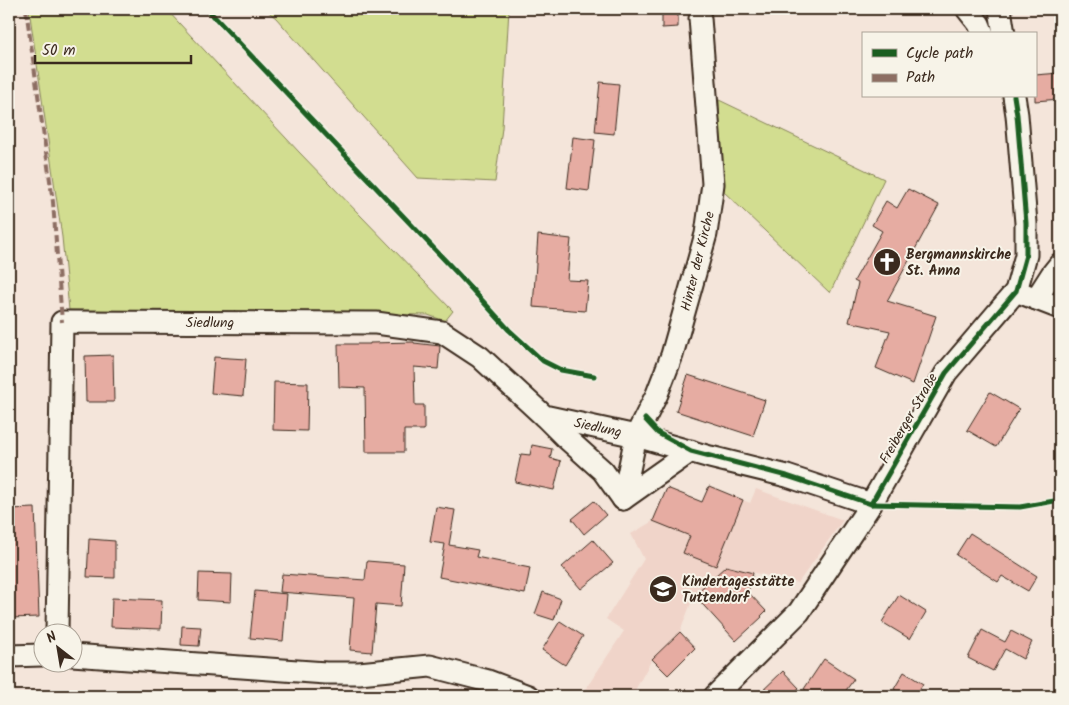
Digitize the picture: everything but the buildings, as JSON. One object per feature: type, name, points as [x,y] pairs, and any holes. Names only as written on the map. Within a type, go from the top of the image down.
[{"type":"street","points":[[967,9],[973,15],[983,32]]},
{"type":"street","points":[[1000,9],[1004,32]]},
{"type":"street","name":"Hinter der Kirche","points":[[636,436],[657,394],[672,355],[706,234],[714,184],[700,18]]},
{"type":"street","name":"Freiberger Straße","points":[[716,696],[799,612],[871,504],[946,373],[1016,291],[1026,255],[1026,223],[1014,98]]},
{"type":"street","points":[[1036,299],[1060,264]]},
{"type":"street","points":[[1016,291],[1060,308]]},
{"type":"street","name":"Siedlung","points":[[56,622],[62,322],[376,323],[442,332],[480,357],[544,416],[636,436],[787,476],[871,504]]},
{"type":"street","points":[[544,416],[603,472],[623,499],[691,451]]},
{"type":"street","name":"Siedlung","points":[[623,499],[636,436]]},
{"type":"street","points":[[9,656],[32,655]]},
{"type":"street","points":[[82,656],[326,673],[359,673],[430,666],[488,681],[528,696]]},
{"type":"shaded area","name":"Kindertagesstätte Tuttendorf","points":[[709,486],[750,503],[756,489],[843,520],[798,583],[726,566],[694,595],[680,632],[652,659],[632,696],[581,696],[624,631],[606,619],[644,559],[631,534],[653,521],[667,488],[702,502]]},
{"type":"green space","points":[[29,9],[166,9],[299,152],[453,311],[445,321],[428,315],[69,310],[62,237]]},
{"type":"green space","points":[[265,9],[509,9],[502,128],[495,182],[418,178],[276,18]]},
{"type":"green space","points":[[719,100],[884,179],[830,293],[722,190]]},
{"type":"marked path","points":[[26,9],[53,202],[62,322]]},
{"type":"cycle path","points":[[207,9],[509,330],[543,361],[561,370],[594,376]]},
{"type":"cycle path","points":[[871,504],[946,373],[1016,291],[1026,255],[1026,223],[1014,98]]},
{"type":"cycle path","points":[[645,419],[658,433],[691,451],[787,476],[871,504],[1020,507],[1060,500]]},
{"type":"place","name":"Bergmannskirche St. Anna","points":[[887,262]]},
{"type":"place","name":"Kindertagesstätte Tuttendorf","points":[[663,589]]}]
